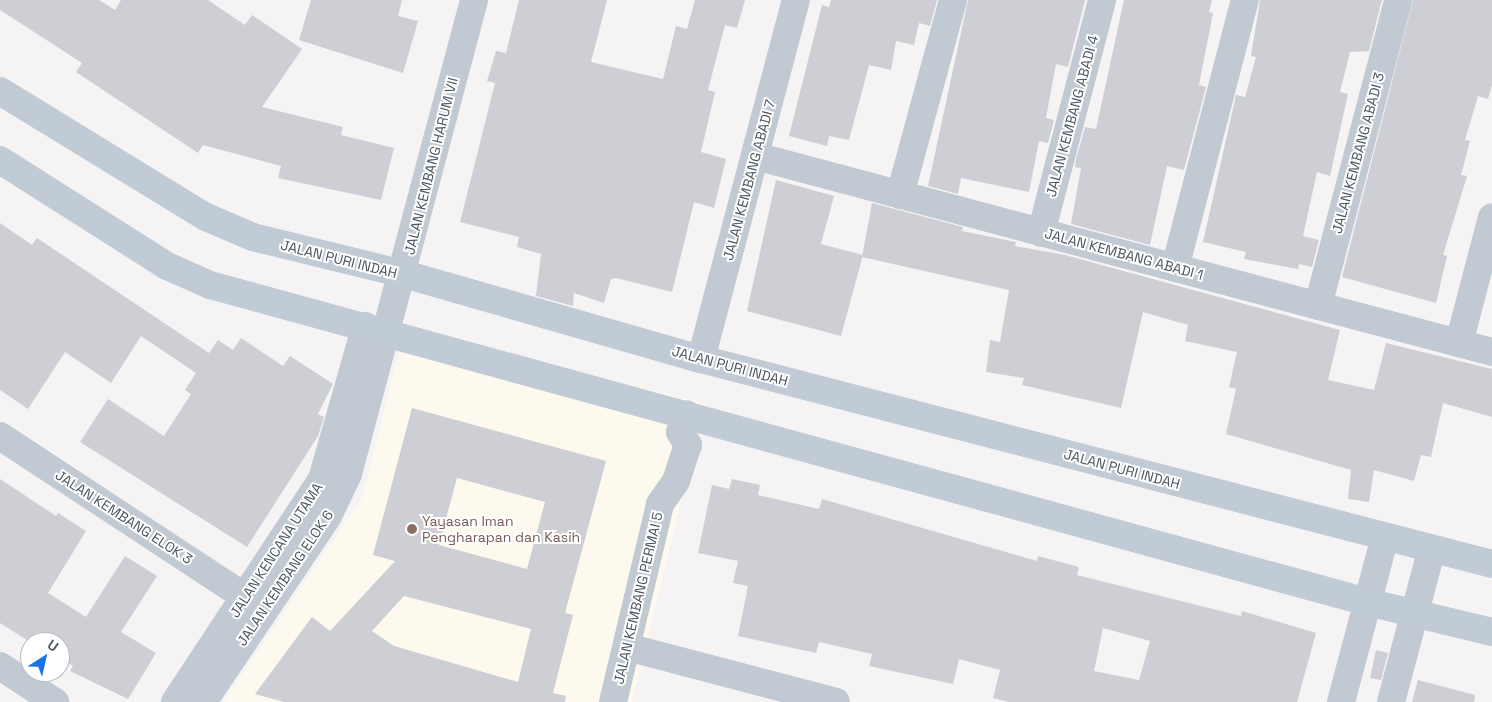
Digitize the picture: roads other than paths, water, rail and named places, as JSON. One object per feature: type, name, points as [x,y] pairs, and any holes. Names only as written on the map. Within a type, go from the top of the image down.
[{"type":"main road","name":"JALAN PURI INDAH","points":[[0,90],[229,230],[404,274],[701,359],[1492,564]]},
{"type":"main road","points":[[0,160],[166,266],[210,284],[377,329],[684,423],[1367,602],[1492,632]]},
{"type":"street","name":"JALAN KEMBANG HARUM VII","points":[[377,329],[404,274],[474,0]]},
{"type":"street","name":"JALAN KEMBANG ABADI 7","points":[[701,359],[796,0]]},
{"type":"street","points":[[900,195],[953,0]]},
{"type":"street","name":"JALAN KEMBANG ABADI 4","points":[[1041,233],[1102,0]]},
{"type":"street","points":[[1175,268],[1245,0]]},
{"type":"street","name":"JALAN KEMBANG ABADI 3","points":[[1318,306],[1398,0]]},
{"type":"street","name":"JALAN KEMBANG ABADI 1","points":[[755,156],[1492,352]]},
{"type":"street","points":[[1459,343],[1492,217]]},
{"type":"street","name":"JALAN KEMBANG ELOK 6","points":[[203,702],[318,511],[348,474],[377,329]]},
{"type":"street","name":"JALAN KEMBANG PERMAI 5","points":[[613,702],[660,504],[676,481],[688,445],[684,423]]},
{"type":"street","name":"JALAN KEMBANG ELOK 3","points":[[0,436],[246,598]]},
{"type":"street","name":"JALAN KENCANA UTAMA","points":[[175,702],[246,598],[318,511]]},
{"type":"street","points":[[1341,702],[1384,537]]},
{"type":"street","points":[[1392,702],[1432,548]]},
{"type":"street","points":[[627,647],[836,702]]},
{"type":"street","points":[[0,666],[55,702]]},
{"type":"place","name":"Yayasan Iman Pengharapan dan Kasih","points":[[412,529]]}]
